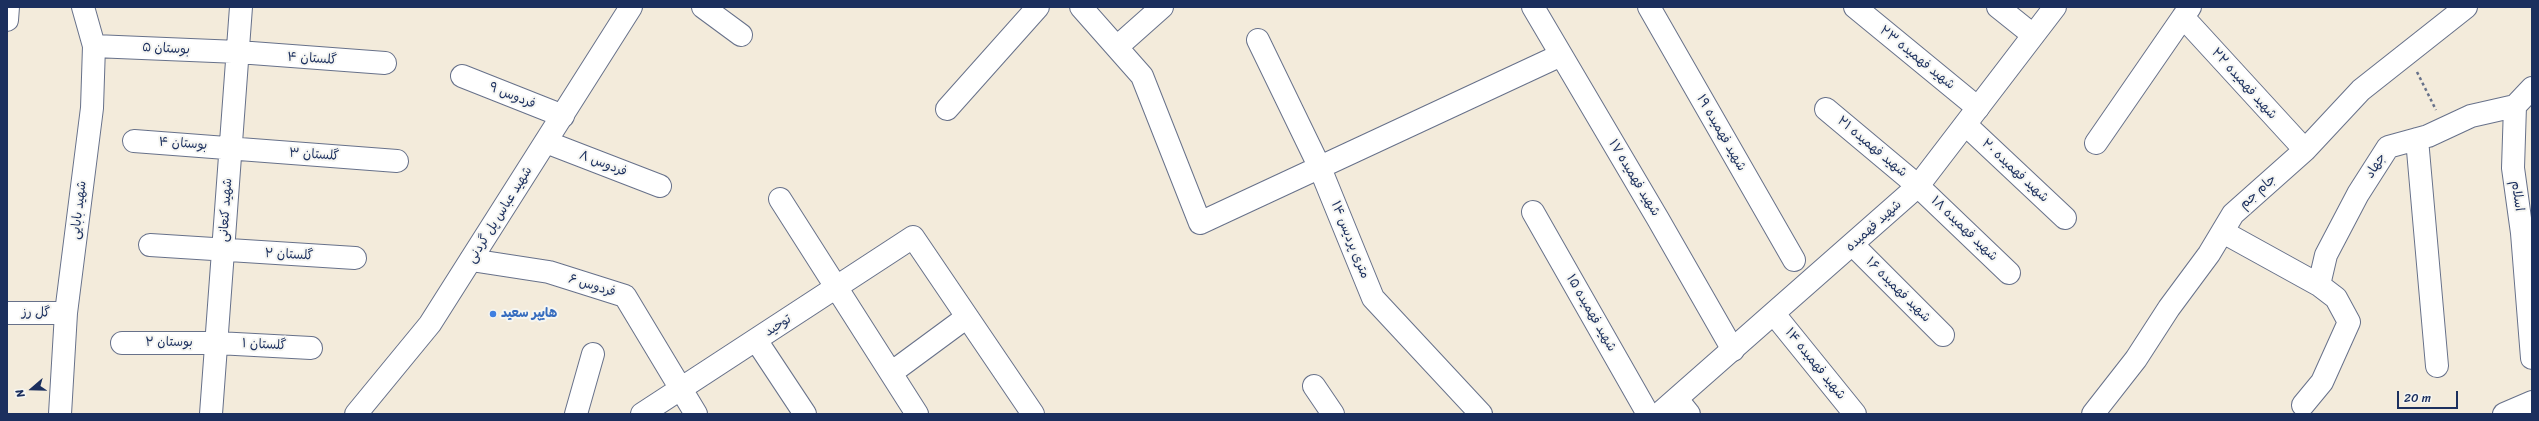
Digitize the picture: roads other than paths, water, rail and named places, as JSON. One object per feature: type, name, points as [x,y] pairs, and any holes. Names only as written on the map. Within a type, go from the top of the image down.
[{"type":"street","points":[[7,20],[8,7]]},
{"type":"street","name":"شهید بابایی","points":[[60,414],[66,313],[92,108],[94,46],[83,7]]},
{"type":"street","name":"شهید کنعانی","points":[[211,414],[241,7]]},
{"type":"street","name":"شهید عباس پل گردنی","points":[[356,414],[430,324],[632,7]]},
{"type":"street","points":[[703,7],[740,35]]},
{"type":"street","points":[[947,109],[1038,7]]},
{"type":"street","points":[[1082,7],[1142,76],[1200,224],[1561,55]]},
{"type":"street","points":[[1116,47],[1162,7]]},
{"type":"street","name":"شهید فهمیده ۱۷","points":[[1533,7],[1733,350]]},
{"type":"street","name":"شهید فهمیده ۱۹","points":[[1649,7],[1794,260]]},
{"type":"street","name":"شهید فهمیده ۲۳","points":[[1855,7],[1972,116]]},
{"type":"street","points":[[1998,7],[2033,35]]},
{"type":"street","name":"شهید فهمیده","points":[[1659,414],[1683,406],[1733,350],[1918,186],[2055,7]]},
{"type":"street","name":"جام جم","points":[[2093,414],[2136,359],[2169,308],[2210,254],[2233,214],[2305,150],[2361,90],[2466,7]]},
{"type":"street","name":"شهید فهمیده ۲۲","points":[[2096,143],[2187,12],[2305,150]]},
{"type":"street","name":"۱۴ متری پردیس","points":[[1258,40],[1320,168],[1373,298],[1481,414]]},
{"type":"street","name":"بوستان ۵","points":[[94,46],[238,52]]},
{"type":"street","name":"گلستان ۴","points":[[238,52],[385,63]]},
{"type":"street","name":"فردوس ۹","points":[[462,76],[563,116]]},
{"type":"street","points":[[2515,106],[2532,88]]},
{"type":"street","name":"جهاد","points":[[2319,285],[2326,255],[2358,194],[2388,147],[2417,139],[2471,116],[2515,106]]},
{"type":"street","name":"اسلام","points":[[2515,106],[2513,168],[2524,187],[2522,233],[2532,358]]},
{"type":"street","name":"شهید فهمیده ۲۱","points":[[1826,109],[1918,186]]},
{"type":"street","name":"شهید فهمیده ۲۰","points":[[1972,116],[2064,218]]},
{"type":"street","points":[[2417,139],[2436,366]]},
{"type":"street","name":"بوستان ۴","points":[[134,141],[222,146],[231,149]]},
{"type":"street","name":"فردوس ۸","points":[[546,142],[660,186]]},
{"type":"street","name":"گلستان ۳","points":[[231,149],[396,161]]},
{"type":"street","name":"شهید فهمیده ۱۸","points":[[1918,186],[2009,272]]},
{"type":"street","points":[[780,199],[917,414]]},
{"type":"street","name":"شهید فهمیده ۱۵","points":[[1533,212],[1648,414]]},
{"type":"street","points":[[2223,232],[2319,285],[2336,298],[2349,322],[2322,382],[2302,405]]},
{"type":"street","name":"توحید","points":[[642,414],[913,237],[967,317]]},
{"type":"street","name":"گلستان ۲","points":[[150,245],[223,251],[355,258]]},
{"type":"street","name":"شهید فهمیده ۱۶","points":[[1853,245],[1942,335]]},
{"type":"street","name":"فردوس ۶","points":[[471,260],[548,272],[625,296],[680,390],[696,414]]},
{"type":"street","name":"گل رز","points":[[7,312],[66,313]]},
{"type":"street","name":"شهید فهمیده ۱۴","points":[[1774,314],[1855,414]]},
{"type":"street","points":[[891,373],[967,317],[1033,414]]},
{"type":"street","points":[[756,340],[805,414]]},
{"type":"street","name":"بوستان ۲","points":[[122,343],[216,343]]},
{"type":"street","name":"گلستان ۱","points":[[216,343],[311,348]]},
{"type":"street","points":[[576,414],[593,354]]},
{"type":"street","points":[[1314,386],[1333,414]]},
{"type":"street","points":[[2504,414],[2532,402]]},
{"type":"place","name":"هایپر سعید","points":[[493,314]]}]
